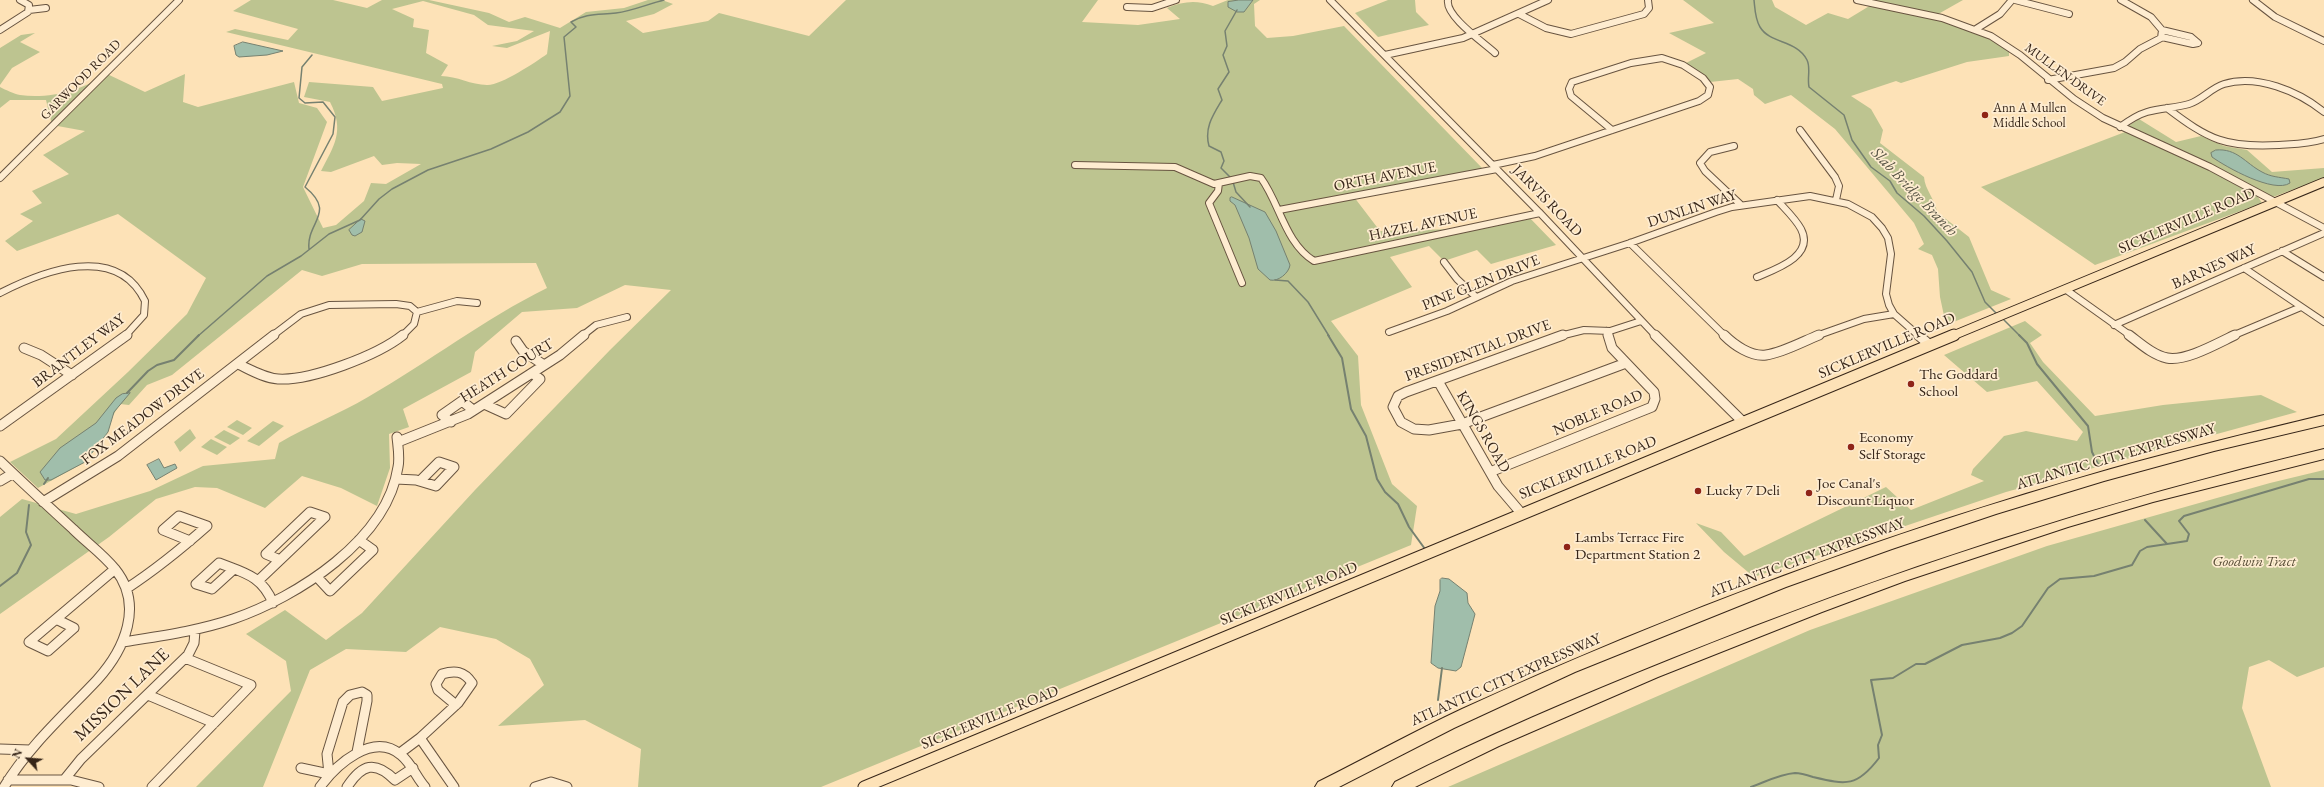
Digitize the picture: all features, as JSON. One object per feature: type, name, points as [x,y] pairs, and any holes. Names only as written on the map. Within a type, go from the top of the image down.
[{"type":"highway","name":"ATLANTIC CITY EXPRESSWAY","points":[[1323,787],[1408,743],[1537,683],[1770,587],[1951,524],[2056,490],[2161,460],[2324,420]]},
{"type":"highway","points":[[1400,787],[1471,751],[1584,701],[1723,644],[1909,574],[2115,507],[2192,486],[2324,454]]},
{"type":"main road","name":"SICKLERVILLE ROAD","points":[[864,787],[1417,559],[1521,513],[2324,182]]},
{"type":"street","points":[[20,0],[29,5],[29,10]]},
{"type":"street","name":"GARWOOD ROAD","points":[[0,178],[179,0]]},
{"type":"street","points":[[1127,8],[1153,7],[1176,0]]},
{"type":"street","name":"JARVIS ROAD","points":[[1330,0],[1495,167],[1583,258],[1641,321],[1742,422]]},
{"type":"street","points":[[1448,0],[1447,5],[1449,11],[1472,34],[1495,53]]},
{"type":"street","points":[[1387,57],[1472,34],[1548,0]]},
{"type":"street","points":[[1519,14],[1550,30],[1576,33],[1644,14],[1649,8],[1648,0]]},
{"type":"street","name":"MULLEN DRIVE","points":[[1857,0],[1941,17],[1976,29],[2005,45],[2082,105],[2120,127],[2210,167],[2324,228]]},
{"type":"street","points":[[1976,29],[2000,14],[2014,0],[2069,14]]},
{"type":"street","points":[[2121,0],[2151,17],[2162,30],[2191,37],[2198,43],[2190,44],[2162,37]]},
{"type":"street","points":[[2254,0],[2275,17],[2323,39]]},
{"type":"street","points":[[0,30],[20,19],[29,10],[46,8]]},
{"type":"street","points":[[2048,80],[2114,68],[2125,62],[2140,49],[2157,42],[2162,37],[2162,30]]},
{"type":"street","name":"ORTH AVENUE","points":[[1279,210],[1495,167],[1528,158],[1612,130],[1703,99],[1709,93],[1710,87],[1704,79],[1684,65],[1673,60],[1658,57],[1643,59],[1572,82],[1568,89],[1571,96],[1612,130]]},
{"type":"street","points":[[2120,127],[2142,114],[2196,101],[2223,84],[2244,82],[2266,85],[2288,91],[2308,100],[2324,112]]},
{"type":"street","points":[[2167,108],[2201,134],[2236,146],[2307,143],[2324,139]]},
{"type":"street","points":[[1800,130],[1835,177],[1839,186],[1836,200]]},
{"type":"street","points":[[1734,146],[1728,146],[1708,153],[1702,157],[1700,163],[1705,171],[1742,205]]},
{"type":"street","points":[[1075,166],[1175,167],[1209,182],[1219,183],[1250,176],[1261,178],[1279,210]]},
{"type":"street","points":[[1219,183],[1218,190],[1208,203],[1242,283]]},
{"type":"street","name":"DUNLIN WAY","points":[[1583,258],[1716,212],[1742,205],[1810,196],[1836,200],[1859,209],[1872,217],[1888,238],[1891,254],[1886,294],[1894,314],[1930,344]]},
{"type":"street","points":[[1757,277],[1784,266],[1794,260],[1802,249],[1804,239],[1800,227],[1777,200]]},
{"type":"street","name":"HAZEL AVENUE","points":[[1279,210],[1298,247],[1311,260],[1320,260],[1540,214]]},
{"type":"street","name":"BARNES WAY","points":[[2114,325],[2324,233]]},
{"type":"street","points":[[1630,243],[1733,344],[1755,353],[1765,355],[1864,320],[1894,314]]},
{"type":"street","points":[[2282,251],[2324,277]]},
{"type":"street","name":"PINE GLEN DRIVE","points":[[1389,332],[1438,315],[1512,281],[1583,258]]},
{"type":"street","points":[[1444,262],[1457,279],[1476,297]]},
{"type":"street","name":"BRANTLEY WAY","points":[[0,293],[40,275],[67,268],[85,266],[114,272],[143,295],[146,304],[145,311],[135,327],[122,339],[0,426]]},
{"type":"street","points":[[2244,268],[2324,322]]},
{"type":"street","points":[[2066,289],[2114,325],[2154,352],[2167,358],[2179,359],[2301,307]]},
{"type":"street","points":[[238,364],[262,375],[278,379],[294,378],[360,360],[377,352],[412,327],[417,318],[417,312],[457,301],[477,303]]},
{"type":"street","name":"FOX MEADOW DRIVE","points":[[43,502],[118,456],[238,364],[296,317],[318,307],[335,305],[401,304],[410,306],[417,312]]},
{"type":"street","name":"HEATH COURT","points":[[396,479],[399,460],[397,439],[451,422],[484,404],[544,365],[570,347],[596,325],[626,317]]},
{"type":"street","name":"PRESIDENTIAL DRIVE","points":[[1626,363],[1462,424],[1418,430],[1404,425],[1398,419],[1393,407],[1398,396],[1576,331],[1606,331],[1641,321]]},
{"type":"street","name":"NOBLE ROAD","points":[[1490,472],[1652,407],[1655,399],[1654,392],[1612,348],[1606,331]]},
{"type":"street","points":[[516,341],[523,351],[544,365]]},
{"type":"street","points":[[24,348],[41,355],[72,375]]},
{"type":"street","points":[[484,404],[506,414],[540,380],[532,373]]},
{"type":"street","name":"KINGS ROAD","points":[[1438,381],[1498,486],[1521,513]]},
{"type":"street","points":[[451,422],[442,415],[462,401],[473,410]]},
{"type":"street","points":[[0,461],[12,474],[58,514],[114,569],[126,589],[129,603],[129,619],[123,642],[113,661],[98,680],[30,750],[6,784]]},
{"type":"street","points":[[0,481],[12,474]]},
{"type":"street","points":[[123,642],[196,630],[247,615],[273,603],[317,577],[359,540],[383,507],[396,479],[421,480]]},
{"type":"street","points":[[260,579],[280,560],[285,554],[325,517],[310,512],[266,554],[280,560]]},
{"type":"street","points":[[317,577],[330,591],[373,550],[359,540]]},
{"type":"street","points":[[126,589],[164,564],[190,541]]},
{"type":"street","points":[[56,619],[114,569]]},
{"type":"street","points":[[234,569],[260,579],[268,588],[273,603]]},
{"type":"street","name":"MISSION LANE","points":[[64,780],[81,759],[185,658],[192,647],[196,630]]},
{"type":"street","points":[[152,787],[251,685],[185,658]]},
{"type":"street","points":[[329,774],[327,754],[344,702],[350,695],[362,692],[367,695],[367,701],[357,752]]},
{"type":"street","points":[[148,695],[214,723]]},
{"type":"street","points":[[400,753],[420,738],[456,705]]},
{"type":"street","points":[[420,738],[434,756],[454,787]]},
{"type":"street","points":[[320,787],[329,774],[349,756],[357,752],[374,748],[384,748],[400,753],[413,768],[425,787]]},
{"type":"street","points":[[0,749],[30,750]]},
{"type":"street","points":[[347,787],[353,776],[368,766],[381,767],[395,780],[413,768]]},
{"type":"street","points":[[301,768],[329,774]]},
{"type":"street","points":[[6,784],[64,780],[85,782],[97,787]]},
{"type":"street","points":[[535,787],[545,783],[554,782],[568,787]]},
{"type":"green space","points":[[251,0],[333,0],[367,8],[382,0],[429,0],[489,13],[509,22],[525,17],[560,28],[586,12],[624,8],[648,0],[662,0],[673,4],[654,14],[626,21],[643,33],[708,21],[719,13],[809,36],[846,0],[1098,0],[1082,22],[1138,25],[1180,19],[1167,8],[1179,4],[1196,2],[1213,6],[1228,0],[1260,0],[1254,4],[1255,26],[1267,38],[1293,36],[1344,26],[1484,170],[1354,197],[1380,231],[1455,229],[1526,214],[1556,245],[1491,264],[1477,250],[1444,261],[1429,246],[1390,257],[1412,287],[1331,321],[1358,356],[1361,405],[1392,484],[1417,506],[1411,545],[821,787],[638,787],[641,749],[585,720],[498,726],[544,685],[530,659],[496,639],[440,627],[406,652],[346,649],[310,670],[263,787],[196,787],[291,691],[286,661],[246,634],[285,610],[326,640],[362,613],[475,490],[610,350],[671,290],[625,285],[577,308],[522,312],[475,352],[471,372],[403,409],[409,427],[389,434],[390,468],[377,506],[341,488],[302,476],[265,508],[217,488],[195,487],[156,499],[109,537],[0,614],[0,517],[22,499],[76,514],[150,491],[203,466],[275,459],[279,443],[391,384],[501,313],[547,288],[536,263],[362,264],[322,276],[302,270],[172,375],[147,385],[129,405],[120,404],[85,462],[38,488],[10,462],[56,439],[128,372],[187,314],[206,278],[118,214],[17,251],[5,241],[33,221],[20,214],[42,203],[32,191],[69,174],[43,155],[85,131],[52,125],[46,100],[10,100],[0,108],[0,87],[20,95],[54,95],[87,85],[105,73],[145,92],[185,74],[183,102],[198,107],[294,82],[299,103],[317,108],[327,122],[303,187],[323,228],[336,225],[364,201],[371,183],[386,184],[421,164],[397,163],[382,165],[374,156],[331,172],[321,171],[334,146],[337,122],[330,102],[304,97],[309,82],[373,87],[382,101],[443,88],[442,84],[226,32],[235,29],[288,40],[298,29],[233,11]],"holes":[[[423,1],[474,15],[488,25],[534,31],[517,41],[492,46],[507,48],[550,31],[547,54],[518,73],[493,84],[481,85],[453,77],[441,76],[448,65],[426,53],[429,30],[413,27],[414,19],[392,9]]]},
{"type":"green space","points":[[1388,0],[1415,0],[1416,12],[1429,25],[1378,37],[1355,13]]},
{"type":"green space","points":[[1683,0],[1772,0],[1775,7],[1806,25],[1828,13],[1848,19],[1876,2],[1871,0],[1963,0],[1940,13],[1923,15],[1957,25],[1979,34],[2009,52],[2009,56],[1967,62],[1901,83],[1896,81],[1851,96],[1871,109],[1883,130],[1880,143],[1924,177],[1926,186],[1937,212],[1969,237],[1991,290],[2011,299],[1946,325],[1940,297],[1938,269],[1932,255],[1918,249],[1924,244],[1914,223],[1835,129],[1791,95],[1765,104],[1754,95],[1753,89],[1738,79],[1710,82],[1686,63],[1706,53],[1669,33],[1714,23]]},
{"type":"green space","points":[[35,33],[20,42],[40,52],[12,68],[0,85],[0,48],[21,35]]},
{"type":"green space","points":[[2139,119],[2176,142],[2201,136],[2224,146],[2247,150],[2272,172],[2324,168],[2324,178],[2273,197],[2128,126]]},
{"type":"green space","points":[[2125,132],[2203,166],[2258,197],[2262,203],[2095,265],[1981,187]]},
{"type":"green space","points":[[2025,321],[2042,335],[2030,343],[2043,362],[2095,416],[2163,405],[2261,395],[2297,412],[2006,492],[1754,577],[1724,552],[1696,523],[1721,532],[1744,556],[1886,487],[1911,510],[1984,481],[1971,475],[1973,469],[2004,436],[2026,431],[2077,441],[2083,432],[2037,381],[1987,392],[1944,355]]},
{"type":"green space","points":[[237,420],[252,428],[243,435],[227,427]]},
{"type":"green space","points":[[273,421],[284,426],[259,446],[247,441]]},
{"type":"green space","points":[[190,429],[196,438],[180,452],[174,442]]},
{"type":"green space","points":[[224,430],[240,438],[230,445],[214,437]]},
{"type":"green space","points":[[211,439],[227,447],[217,455],[201,447]]},
{"type":"green space","name":"Goodwin Tract","points":[[2324,470],[2324,667],[2297,677],[2269,660],[2249,667],[2242,708],[2271,787],[1448,787],[1810,630],[2047,546],[2270,483]]},
{"type":"shaded area","points":[[1253,0],[1244,12],[1237,12],[1228,7],[1228,2]]},
{"type":"shaded area","points":[[243,42],[283,51],[267,55],[239,57],[236,55],[234,46]]},
{"type":"shaded area","points":[[2216,150],[2230,151],[2265,174],[2289,179],[2290,183],[2273,185],[2250,178],[2212,157],[2211,153]]},
{"type":"shaded area","points":[[1232,197],[1265,212],[1276,231],[1290,265],[1288,271],[1280,278],[1270,280],[1258,269],[1249,238],[1235,205],[1230,201],[1230,198]]},
{"type":"shaded area","points":[[361,219],[365,221],[362,232],[355,236],[352,235],[349,230]]},
{"type":"shaded area","points":[[130,393],[114,412],[108,432],[85,462],[51,480],[45,480],[40,472],[60,448],[96,423],[116,398],[122,394]]},
{"type":"shaded area","points":[[159,459],[164,468],[175,464],[177,468],[156,480],[147,465]]},
{"type":"shaded area","points":[[1442,578],[1449,579],[1467,593],[1468,603],[1475,614],[1461,667],[1456,671],[1438,668],[1431,663],[1435,606],[1440,591],[1440,580]]},
{"type":"waterway","points":[[198,336],[267,276],[301,256],[329,234],[360,220],[379,199],[392,189],[428,170],[491,149],[528,132],[560,112],[570,96],[564,37],[576,27],[571,22],[582,17],[622,12],[664,0]]},
{"type":"waterway","name":"Slab Bridge Branch","points":[[1754,0],[1756,17],[1760,27],[1770,37],[1790,45],[1803,54],[1808,63],[1809,87],[1844,115],[1852,140],[1871,167],[1890,181],[1897,193],[1924,216],[1947,241],[1972,272],[1985,302],[1996,313]]},
{"type":"waterway","points":[[1231,178],[1221,168],[1224,161],[1221,152],[1209,146],[1208,133],[1210,122],[1222,100],[1218,89],[1229,72],[1223,55],[1227,46],[1225,31],[1237,10]]},
{"type":"waterway","points":[[309,249],[309,240],[320,211],[319,204],[314,196],[305,187],[333,134],[335,117],[323,102],[305,103],[299,98],[302,67],[312,55]]},
{"type":"waterway","points":[[1233,182],[1236,192],[1250,207]]},
{"type":"waterway","points":[[1275,280],[1288,281],[1308,302],[1329,336]]},
{"type":"waterway","name":"Slab Bridge Branch","points":[[2004,320],[2027,343],[2037,364],[2088,426],[2092,452],[2099,466]]},
{"type":"waterway","points":[[1328,335],[1342,358],[1351,409],[1366,436],[1377,479],[1385,492],[1398,504],[1409,527],[1425,549]]},
{"type":"waterway","points":[[127,393],[148,371],[157,365],[174,360],[198,336]]},
{"type":"waterway","points":[[44,484],[48,478]]},
{"type":"waterway","points":[[2167,544],[2187,541],[2189,534],[2179,521],[2184,516],[2309,479],[2324,479]]},
{"type":"waterway","points":[[0,586],[17,573],[31,545],[26,532],[29,505]]},
{"type":"waterway","name":"Slab Bridge Branch","points":[[2145,520],[2167,544]]},
{"type":"waterway","points":[[1751,787],[1778,777],[1795,773],[1843,782],[1857,779],[1864,774],[1879,758],[1878,745],[1882,735],[1871,680],[1893,678],[1916,664],[1925,664],[1962,645],[2000,638],[2012,633],[2022,626],[2048,588],[2060,579],[2094,576],[2132,565],[2140,551],[2147,547],[2167,544]]},
{"type":"waterway","points":[[1438,700],[1442,668]]},
{"type":"place","name":"Ann A Mullen Middle School","points":[[1985,115]]},
{"type":"place","name":"The Goddard School","points":[[1911,384]]},
{"type":"place","name":"Economy Self Storage","points":[[1851,447]]},
{"type":"place","name":"Lucky 7 Deli","points":[[1698,491]]},
{"type":"place","name":"Joe Canal's Discount Liquor","points":[[1809,493]]},
{"type":"place","name":"Lambs Terrace Fire Department Station 2","points":[[1567,547]]}]
